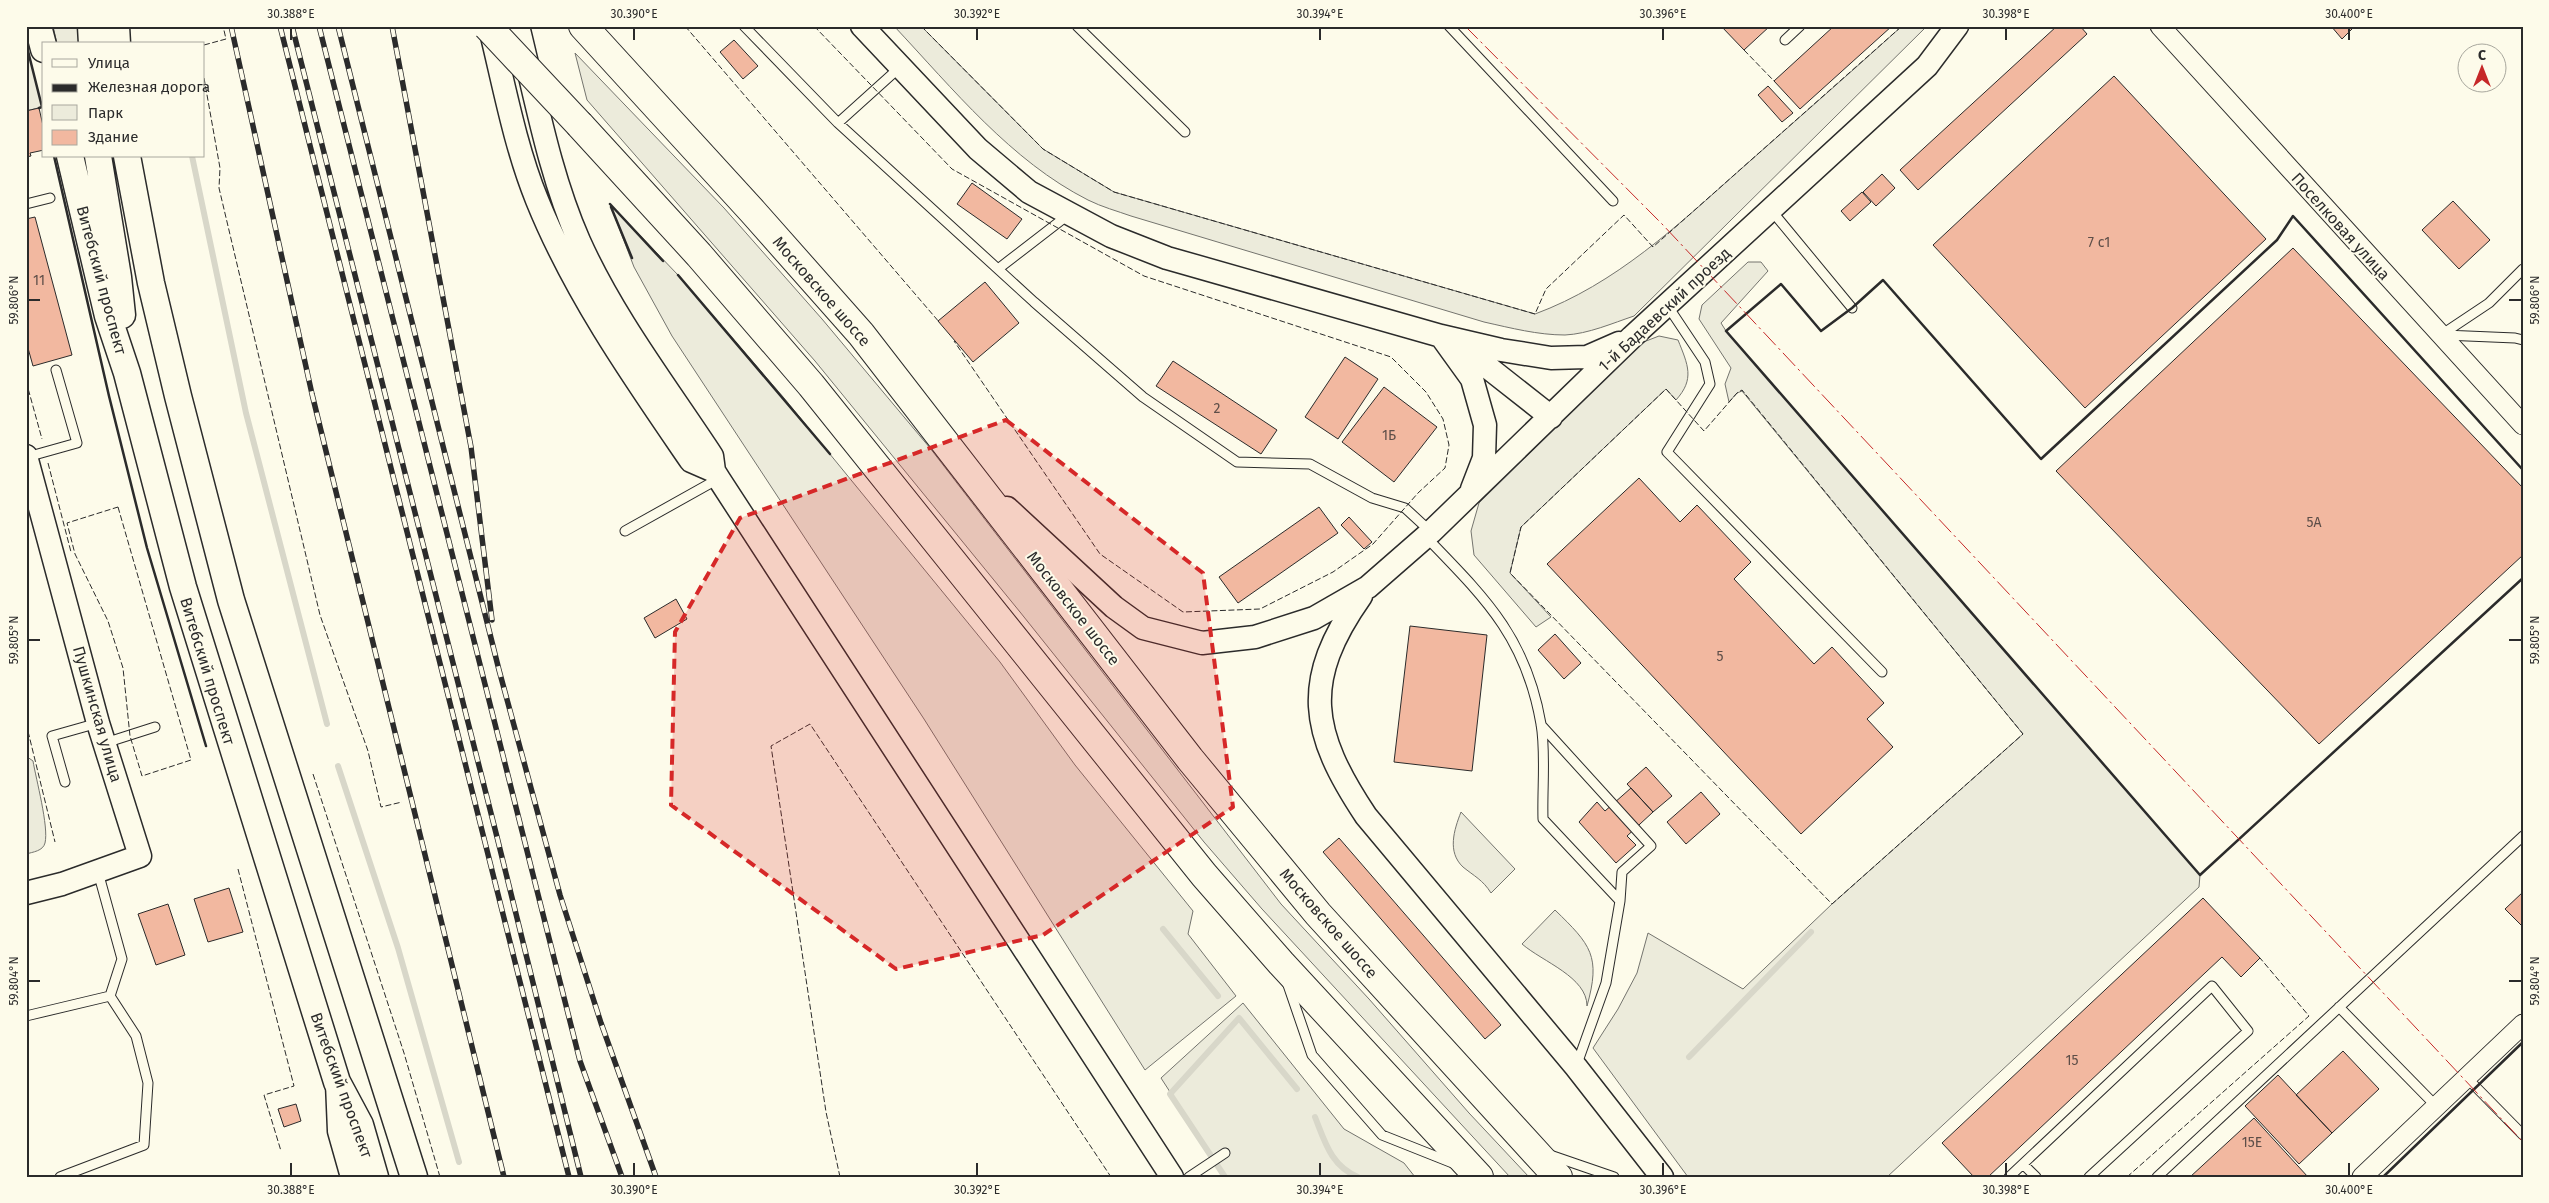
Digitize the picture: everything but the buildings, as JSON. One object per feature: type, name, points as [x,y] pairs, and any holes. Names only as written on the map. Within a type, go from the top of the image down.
[{"type":"highway","points":[[488,26],[700,255],[811,385],[1204,875],[1281,963],[1476,1174]]},
{"type":"highway","name":"Московское шоссе","points":[[588,32],[753,212],[861,334],[1190,759],[1318,914],[1558,1177]]},
{"type":"main road","points":[[38,26],[42,42]]},
{"type":"main road","points":[[91,26],[92,42]]},
{"type":"main road","points":[[116,26],[117,42]]},
{"type":"main road","name":"Витебский проспект","points":[[70,158],[108,316],[127,374],[183,587],[337,1082],[360,1125],[375,1177]]},
{"type":"main road","points":[[98,158],[118,276],[127,374]]},
{"type":"main road","points":[[127,158],[151,283],[231,600],[414,1177]]},
{"type":"street","points":[[488,26],[536,199],[568,270],[691,461],[716,475]]},
{"type":"street","points":[[518,26],[558,185],[579,240],[599,281],[712,456],[716,475],[1172,1177]]},
{"type":"street","points":[[862,26],[978,149],[1030,192],[1068,215],[1111,236],[1168,258],[1441,336],[1501,350],[1551,358],[1587,357],[1632,337]]},
{"type":"street","name":"1-й Бадаевский проезд","points":[[1368,587],[1470,495],[1632,337],[1926,66],[1957,26]]},
{"type":"street","name":"Поселковая улица","points":[[2160,26],[2523,425]]},
{"type":"street","points":[[1441,336],[1490,369],[1552,417]]},
{"type":"street","points":[[1441,336],[1472,379],[1485,425],[1484,458],[1470,495]]},
{"type":"street","name":"Пушкинская улица","points":[[26,457],[102,733],[140,856],[62,884],[26,893]]},
{"type":"street","points":[[975,479],[1132,622],[1143,628],[1172,637],[1202,643],[1255,637],[1285,629],[1314,618],[1368,587]]},
{"type":"street","points":[[1368,587],[1343,621],[1326,658],[1320,686],[1320,710],[1325,737],[1347,787],[1366,816],[1576,1067],[1662,1177]]},
{"type":"street","points":[[2362,1177],[2523,1024]]},
{"type":"street","points":[[337,1082],[339,1131],[352,1177]]},
{"type":"lane","points":[[744,26],[838,123],[998,269],[1143,397],[1237,462],[1310,464],[1372,498],[1405,508],[1476,588],[1507,629],[1526,663],[1541,725],[1543,819],[1620,901]]},
{"type":"lane","points":[[1077,26],[1185,132]]},
{"type":"lane","points":[[1449,26],[1613,201]]},
{"type":"lane","points":[[1785,40],[1800,26]]},
{"type":"lane","points":[[838,123],[900,68]]},
{"type":"lane","points":[[26,204],[50,198]]},
{"type":"lane","points":[[1770,210],[1852,308]]},
{"type":"lane","points":[[998,269],[1068,215]]},
{"type":"lane","points":[[2441,335],[2489,303],[2523,269]]},
{"type":"lane","points":[[1667,305],[1705,362],[1710,384],[1667,452],[1882,672]]},
{"type":"lane","points":[[2441,335],[2515,338],[2523,340]]},
{"type":"lane","points":[[26,457],[77,443],[56,370]]},
{"type":"lane","points":[[625,531],[716,475]]},
{"type":"lane","points":[[1541,725],[1650,846],[1622,872],[1620,901],[1606,983],[1576,1067]]},
{"type":"lane","points":[[65,782],[52,736],[155,727]]},
{"type":"lane","points":[[2157,1177],[2523,836]]},
{"type":"lane","points":[[98,871],[122,959],[110,996]]},
{"type":"lane","points":[[1281,963],[1312,1055],[1382,1135],[1476,1174]]},
{"type":"lane","points":[[2009,1177],[2212,986],[2248,1031],[2089,1177]]},
{"type":"lane","points":[[26,1016],[110,996]]},
{"type":"lane","points":[[60,1177],[144,1144],[148,1083],[136,1036],[110,996]]},
{"type":"lane","points":[[2339,1007],[2437,1107]]},
{"type":"lane","points":[[2468,1078],[2523,1135]]},
{"type":"lane","points":[[1534,1150],[1614,1177]]},
{"type":"lane","points":[[1188,1177],[1225,1153]]},
{"type":"lane","points":[[2022,1164],[2036,1177]]},
{"type":"highlighted area","points":[[1006,420],[1203,573],[1233,807],[1043,935],[896,969],[671,805],[675,632],[740,518]]},
{"type":"green space","points":[[53,26],[78,26],[79,42],[57,42]]},
{"type":"green space","points":[[894,26],[921,26],[1043,149],[1114,192],[1535,314],[1593,287],[1645,251],[1694,211],[1902,26],[1927,26],[1634,316],[1591,330],[1574,334],[1555,335],[1484,322],[1131,216],[1088,200],[1060,184],[1008,144],[984,122]]},
{"type":"green space","points":[[26,43],[42,107],[26,111]]},
{"type":"green space","points":[[575,53],[724,208],[822,319],[930,448],[1281,904],[1529,1177],[1510,1177],[1262,909],[1204,842],[1020,612],[815,361],[587,100]]},
{"type":"green space","points":[[610,204],[678,275],[784,398],[1000,662],[1075,765],[1193,911],[1188,934],[1236,996],[1145,1070],[924,719],[672,336],[634,267]]},
{"type":"green space","points":[[1748,262],[1761,262],[1768,271],[1721,323],[1726,331],[2200,875],[2199,887],[1887,1177],[1688,1177],[1593,1048],[1618,1009],[1637,973],[1648,933],[1743,989],[1832,904],[2023,734],[1742,391],[1737,393],[1729,402],[1725,384],[1731,368],[1699,319],[1702,305]]},
{"type":"green space","points":[[1659,336],[1678,340],[1685,357],[1688,378],[1682,392],[1676,400],[1666,389],[1521,527],[1510,573],[1551,617],[1536,627],[1474,555],[1471,531],[1479,503],[1641,343]]},
{"type":"green space","points":[[26,756],[33,761],[44,815],[46,836],[42,848],[26,854]]},
{"type":"green space","points":[[1461,812],[1515,869],[1491,893],[1482,881],[1463,867],[1455,855],[1453,848],[1454,833]]},
{"type":"green space","points":[[1555,910],[1577,933],[1590,952],[1593,963],[1593,975],[1587,1006],[1585,996],[1572,978],[1522,944]]},
{"type":"green space","points":[[1243,1003],[1344,1129],[1404,1163],[1415,1177],[1225,1177],[1161,1078]]},
{"type":"waterway","points":[[192,158],[246,413],[327,724]]},
{"type":"waterway","points":[[338,766],[398,948],[459,1162]]},
{"type":"waterway","points":[[1163,929],[1218,996]]},
{"type":"waterway","points":[[1689,1057],[1811,932]]},
{"type":"waterway","points":[[1225,1177],[1170,1094],[1239,1018],[1297,1089]]},
{"type":"waterway","points":[[1315,1117],[1335,1160],[1358,1177]]},
{"type":"railway","points":[[231,26],[312,394],[504,1177]]},
{"type":"railway","points":[[280,26],[569,1177]]},
{"type":"railway","points":[[292,26],[581,1177]]},
{"type":"railway","points":[[319,26],[580,1061],[622,1177]]},
{"type":"railway","points":[[338,26],[499,670],[560,895],[601,1023],[656,1177]]},
{"type":"railway","points":[[392,26],[471,447],[492,620]]},
{"type":"fence","points":[[205,45],[226,39],[223,26]]},
{"type":"fence","points":[[685,26],[940,323]]},
{"type":"fence","points":[[814,26],[952,169],[1144,276],[1391,357],[1426,392],[1443,419],[1449,445],[1445,468],[1418,493],[1373,544],[1333,572],[1260,609],[1183,612],[1100,554],[954,341]]},
{"type":"fence","points":[[921,26],[1043,149],[1114,192],[1535,314],[1546,289],[1624,215],[1653,247],[1902,26]]},
{"type":"fence","points":[[1744,50],[1774,81]]},
{"type":"fence","points":[[205,84],[220,168],[219,188],[320,615],[368,751],[381,807],[402,802]]},
{"type":"fence","points":[[26,381],[42,439]]},
{"type":"fence","points":[[1666,389],[1704,431],[1737,393],[1742,390],[2023,734],[1832,904],[1510,573],[1521,527],[1666,389]]},
{"type":"fence","points":[[48,463],[71,552]]},
{"type":"fence","points":[[118,507],[191,760],[142,776],[130,736],[123,668],[108,621],[75,554],[67,523],[118,507]]},
{"type":"fence","points":[[26,723],[55,842]]},
{"type":"fence","points":[[840,1177],[826,1112],[771,746],[810,724],[1111,1177]]},
{"type":"fence","points":[[313,774],[404,1053],[440,1177]]},
{"type":"fence","points":[[238,869],[294,1086],[264,1095],[281,1151]]},
{"type":"fence","points":[[2127,1177],[2309,1016],[2260,958]]},
{"type":"wall","points":[[26,43],[42,107],[39,108]]},
{"type":"wall","points":[[54,158],[109,396],[147,548],[206,746]]},
{"type":"wall","points":[[610,204],[663,261]]},
{"type":"wall","points":[[611,207],[632,258]]},
{"type":"wall","points":[[2523,470],[2293,216],[2277,240],[2041,459],[1883,280],[1852,308],[1821,331],[1781,284],[1726,331],[2200,875],[2523,578]]},
{"type":"wall","points":[[678,275],[830,454]]},
{"type":"wall","points":[[2383,1177],[2523,1042]]},
{"type":"power","points":[[1465,26],[1663,225],[2523,1142]]}]
